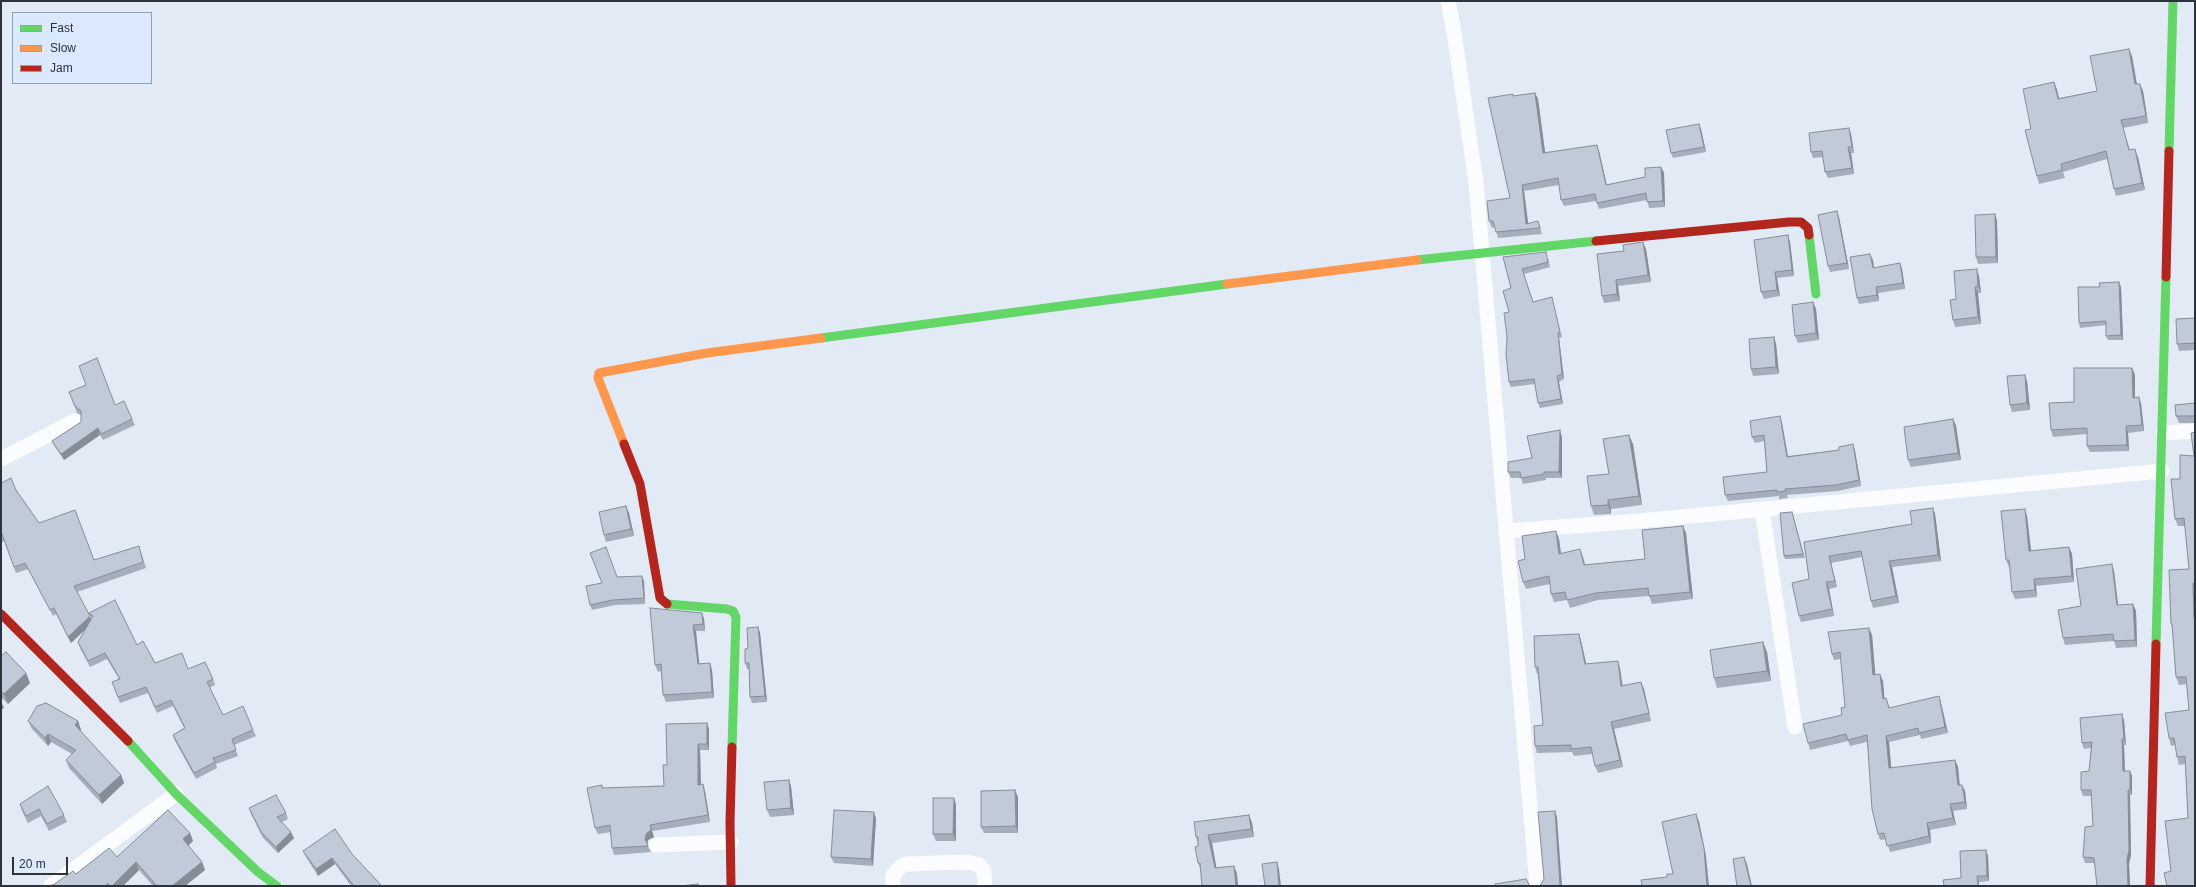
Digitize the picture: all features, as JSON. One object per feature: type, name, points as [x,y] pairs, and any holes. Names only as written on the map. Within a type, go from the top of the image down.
[{"type":"main road","points":[[2150,886],[2163,433],[2173,1]]},
{"type":"main road","points":[[731,886],[736,617],[733,611],[727,609],[668,605],[660,598],[640,484],[600,382],[599,374],[603,370],[707,352],[1481,252],[1801,222],[1808,228],[1816,294]]},
{"type":"main road","points":[[1,614],[117,729],[176,794],[258,872],[277,886]]},
{"type":"street","points":[[1448,1],[1454,32],[1475,176],[1537,886]]},
{"type":"street","points":[[1,459],[75,421]]},
{"type":"street","points":[[2163,433],[2195,431]]},
{"type":"street","points":[[1506,531],[1762,510],[2162,471]]},
{"type":"street","points":[[1762,510],[1795,727]]},
{"type":"street","points":[[51,886],[176,794]]},
{"type":"street","points":[[656,845],[731,842]]},
{"type":"street","points":[[893,886],[893,875],[900,867],[906,864],[968,862],[979,865],[984,871],[985,886]]},
{"type":"building","points":[[2129,49],[2135,84],[2140,84],[2146,116],[2121,120],[2129,150],[2135,149],[2142,183],[2114,189],[2106,151],[2061,164],[2062,170],[2037,176],[2025,130],[2031,129],[2023,89],[2054,82],[2058,99],[2097,91],[2090,56]]},
{"type":"building","points":[[1535,93],[1543,153],[1597,145],[1606,185],[1645,177],[1645,168],[1661,167],[1663,201],[1647,202],[1646,193],[1597,203],[1595,194],[1561,200],[1558,178],[1522,185],[1526,224],[1538,221],[1540,228],[1496,232],[1493,221],[1489,221],[1487,201],[1510,198],[1488,98],[1513,94],[1513,96]]},
{"type":"building","points":[[1699,124],[1704,147],[1671,153],[1666,130]]},
{"type":"building","points":[[1849,128],[1852,147],[1848,147],[1852,168],[1825,172],[1822,151],[1811,152],[1809,133]]},
{"type":"building","points":[[1837,211],[1847,263],[1828,266],[1818,215]]},
{"type":"building","points":[[1995,214],[1996,257],[1976,257],[1975,215]]},
{"type":"building","points":[[1788,235],[1792,270],[1775,272],[1777,290],[1761,292],[1754,240]]},
{"type":"building","points":[[1643,242],[1648,275],[1616,280],[1617,294],[1602,296],[1597,254],[1624,251],[1623,245]]},
{"type":"building","points":[[1546,252],[1548,262],[1522,269],[1533,302],[1552,297],[1560,332],[1558,333],[1562,374],[1557,376],[1561,399],[1538,403],[1534,379],[1509,382],[1506,355],[1507,337],[1504,313],[1509,312],[1503,291],[1511,288],[1503,257]]},
{"type":"building","points":[[1870,254],[1873,268],[1900,263],[1903,283],[1876,287],[1877,295],[1857,298],[1850,257]]},
{"type":"building","points":[[1977,269],[1978,286],[1975,287],[1978,317],[1953,320],[1950,300],[1956,299],[1954,271]]},
{"type":"building","points":[[2119,282],[2121,335],[2106,336],[2106,321],[2079,323],[2078,287],[2100,287],[2099,283]]},
{"type":"building","points":[[1813,302],[1816,333],[1795,336],[1792,305]]},
{"type":"building","points":[[2195,318],[2195,343],[2177,344],[2176,319]]},
{"type":"building","points":[[1774,337],[1776,367],[1751,369],[1749,339]]},
{"type":"building","points":[[97,358],[115,405],[124,401],[132,419],[101,434],[98,428],[61,454],[52,441],[81,422],[81,411],[75,406],[69,392],[86,385],[79,366]]},
{"type":"building","points":[[2074,368],[2132,368],[2133,398],[2139,397],[2142,425],[2126,426],[2127,445],[2087,446],[2087,428],[2051,430],[2049,403],[2074,402]]},
{"type":"building","points":[[2025,375],[2027,403],[2010,405],[2007,376]]},
{"type":"building","points":[[2195,403],[2195,416],[2176,416],[2175,405]]},
{"type":"building","points":[[1780,416],[1787,457],[1839,450],[1839,447],[1853,444],[1859,480],[1836,485],[1785,489],[1786,491],[1777,492],[1777,490],[1725,495],[1723,477],[1767,472],[1764,435],[1752,437],[1750,421]]},
{"type":"building","points":[[1953,419],[1958,453],[1908,460],[1904,427]]},
{"type":"building","points":[[1560,430],[1559,472],[1544,472],[1544,474],[1521,478],[1520,472],[1508,472],[1508,462],[1532,458],[1527,436]]},
{"type":"building","points":[[2195,432],[2195,583],[2193,583],[2195,619],[2195,886],[2167,886],[2164,873],[2171,871],[2165,821],[2188,818],[2185,756],[2177,757],[2174,738],[2169,738],[2165,713],[2189,710],[2186,677],[2176,677],[2171,624],[2169,570],[2189,569],[2184,518],[2175,519],[2171,479],[2180,479],[2180,455],[2194,456],[2191,433]]},
{"type":"building","points":[[1629,435],[1639,496],[1608,500],[1608,505],[1591,506],[1587,476],[1609,474],[1603,439]]},
{"type":"building","points":[[11,478],[16,490],[39,523],[75,510],[94,560],[139,546],[143,562],[74,586],[90,616],[68,637],[54,608],[50,610],[25,563],[14,567],[2,534],[1,535],[1,483]]},
{"type":"building","points":[[626,506],[631,529],[604,535],[599,512]]},
{"type":"building","points":[[1933,508],[1938,555],[1889,561],[1896,596],[1871,601],[1861,551],[1829,556],[1835,581],[1826,582],[1832,609],[1799,616],[1792,583],[1809,579],[1804,542],[1912,524],[1910,511]]},
{"type":"building","points":[[2025,509],[2029,551],[2069,547],[2072,576],[2034,579],[2035,590],[2012,592],[2009,560],[2006,560],[2001,511]]},
{"type":"building","points":[[1792,512],[1803,554],[1784,556],[1780,513]]},
{"type":"building","points":[[1683,526],[1690,592],[1649,596],[1648,588],[1596,593],[1567,600],[1565,592],[1551,594],[1549,576],[1523,582],[1518,561],[1525,559],[1522,536],[1556,531],[1559,554],[1580,549],[1584,565],[1645,559],[1642,530]]},
{"type":"building","points":[[606,547],[617,577],[642,576],[644,598],[613,600],[590,605],[586,586],[602,583],[590,553]]},
{"type":"building","points":[[2112,564],[2117,605],[2133,604],[2135,640],[2114,641],[2113,634],[2063,638],[2058,610],[2081,606],[2076,569]]},
{"type":"building","points":[[115,600],[137,645],[143,641],[155,663],[182,653],[188,669],[205,662],[213,679],[207,682],[223,715],[243,706],[253,730],[232,739],[236,750],[213,758],[215,762],[194,773],[173,735],[185,728],[171,700],[155,707],[146,687],[118,697],[112,682],[120,679],[105,653],[88,661],[78,642],[93,616],[89,613]]},
{"type":"building","points":[[650,608],[702,613],[703,624],[693,625],[698,664],[710,663],[712,692],[663,695],[661,664],[655,665]]},
{"type":"building","points":[[758,627],[765,696],[750,697],[749,663],[745,663],[745,649],[748,648],[747,628]]},
{"type":"building","points":[[1869,628],[1873,675],[1880,674],[1883,699],[1886,698],[1889,708],[1939,696],[1945,727],[1919,733],[1918,728],[1886,736],[1889,768],[1955,760],[1958,785],[1962,785],[1965,802],[1950,804],[1953,818],[1927,823],[1929,836],[1887,846],[1884,833],[1878,834],[1872,809],[1867,735],[1848,740],[1846,734],[1808,743],[1803,724],[1842,715],[1841,708],[1845,707],[1840,652],[1832,654],[1828,632]]},
{"type":"building","points":[[1579,634],[1585,664],[1618,661],[1621,686],[1641,682],[1649,713],[1611,722],[1620,760],[1595,766],[1591,747],[1571,749],[1571,745],[1535,746],[1534,726],[1543,725],[1538,667],[1535,667],[1534,636]]},
{"type":"building","points":[[1763,642],[1767,671],[1714,678],[1710,650]]},
{"type":"building","points":[[6,652],[26,673],[4,694],[1,691],[1,656]]},
{"type":"building","points":[[46,703],[78,721],[75,725],[121,775],[99,795],[66,760],[76,750],[48,734],[45,738],[28,721],[37,706]]},
{"type":"building","points":[[2122,714],[2124,739],[2122,739],[2123,771],[2130,771],[2130,790],[2128,790],[2128,886],[2097,886],[2094,858],[2083,857],[2085,827],[2093,826],[2091,790],[2081,790],[2081,772],[2089,771],[2092,742],[2082,743],[2080,718]]},
{"type":"building","points":[[707,723],[707,744],[698,744],[698,785],[703,784],[708,815],[650,825],[651,830],[646,834],[645,839],[648,846],[612,848],[610,825],[595,828],[587,788],[602,785],[602,788],[664,786],[663,765],[667,765],[666,724]]},
{"type":"building","points":[[789,780],[791,808],[767,810],[764,782]]},
{"type":"building","points":[[48,786],[64,815],[47,824],[39,809],[26,816],[20,804]]},
{"type":"building","points":[[1015,790],[1016,826],[981,827],[981,791]]},
{"type":"building","points":[[276,795],[286,813],[277,817],[291,832],[276,847],[261,832],[249,808]]},
{"type":"building","points":[[933,798],[954,798],[953,834],[933,834]]},
{"type":"building","points":[[168,810],[190,833],[183,839],[202,862],[172,886],[157,886],[136,862],[112,886],[109,886],[108,883],[105,886],[43,886],[53,885],[73,871],[76,874],[109,848],[117,857]]},
{"type":"building","points":[[834,810],[874,812],[871,859],[831,857]]},
{"type":"building","points":[[1555,811],[1560,886],[1540,886],[1544,879],[1538,812]]},
{"type":"building","points":[[1696,814],[1704,848],[1707,886],[1642,886],[1641,880],[1667,877],[1667,874],[1673,874],[1662,822]]},
{"type":"building","points":[[1249,815],[1251,829],[1208,835],[1215,868],[1234,866],[1236,886],[1202,886],[1200,863],[1198,863],[1195,847],[1198,846],[1198,837],[1196,837],[1194,822]]},
{"type":"building","points":[[335,829],[352,854],[382,886],[354,886],[332,858],[316,869],[303,851]]},
{"type":"building","points":[[1986,850],[1987,876],[1977,876],[1978,886],[1944,886],[1943,880],[1961,878],[1960,851]]},
{"type":"building","points":[[1744,857],[1751,886],[1737,886],[1733,859]]},
{"type":"building","points":[[1277,862],[1279,886],[1265,886],[1262,864]]},
{"type":"building","points":[[1526,879],[1530,886],[1495,886],[1495,884]]},
{"type":"building","points":[[698,884],[699,886],[681,886]]},
{"type":"traffic: fast","points":[[2169,151],[2173,1]]},
{"type":"traffic: fast","points":[[1809,235],[1816,294]]},
{"type":"traffic: fast","points":[[1417,260],[1596,241]]},
{"type":"traffic: fast","points":[[2156,644],[2166,277]]},
{"type":"traffic: fast","points":[[821,338],[1227,284]]},
{"type":"traffic: fast","points":[[667,604],[727,609],[733,611],[736,617],[732,747]]},
{"type":"traffic: fast","points":[[128,741],[176,794],[258,872],[277,886]]},
{"type":"traffic: slow","points":[[1227,284],[1417,260]]},
{"type":"traffic: slow","points":[[624,444],[598,378],[599,373],[707,353],[821,338]]},
{"type":"traffic: jam","points":[[2166,277],[2169,151]]},
{"type":"traffic: jam","points":[[1596,241],[1789,222],[1801,222],[1808,228],[1809,235]]},
{"type":"traffic: jam","points":[[624,444],[640,484],[660,598],[667,604]]},
{"type":"traffic: jam","points":[[1,614],[128,741]]},
{"type":"traffic: jam","points":[[2150,886],[2156,644]]},
{"type":"traffic: jam","points":[[731,886],[730,822],[732,747]]}]
